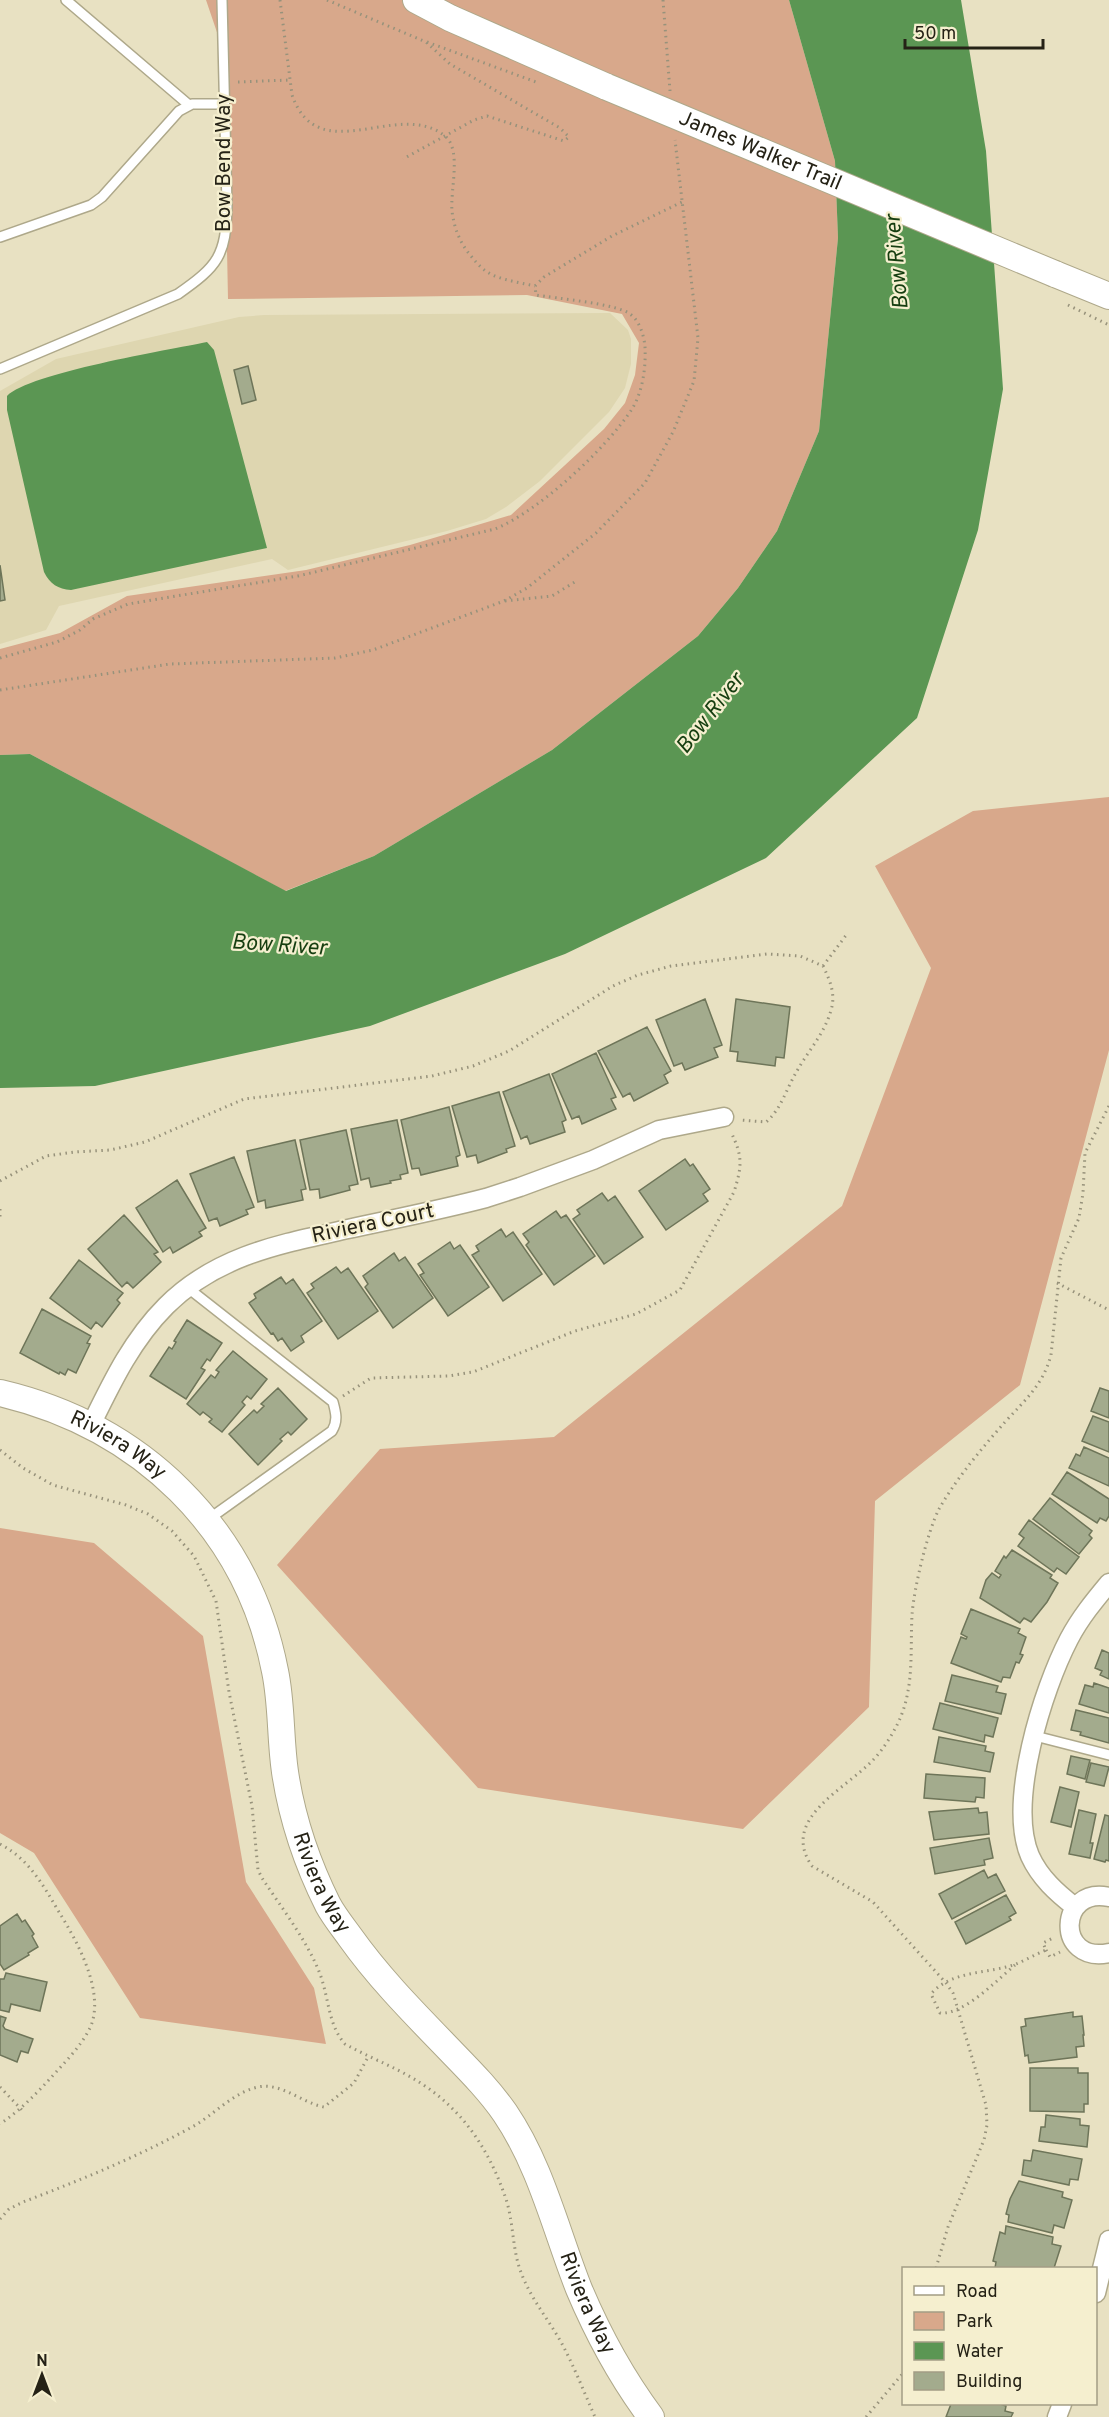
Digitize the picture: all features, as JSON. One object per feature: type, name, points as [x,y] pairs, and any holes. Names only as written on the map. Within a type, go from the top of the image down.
[{"type":"street","name":"James Walker Trail","points":[[416,0],[450,18],[607,87],[1109,296]]},
{"type":"street","name":"Riviera Court","points":[[91,1425],[120,1367],[137,1340],[166,1306],[188,1288],[236,1259],[272,1245],[486,1198],[593,1160],[659,1130],[724,1117]]},
{"type":"street","name":"Riviera Way","points":[[0,1393],[56,1409],[91,1425],[125,1445],[162,1473],[186,1497],[206,1521],[241,1572],[254,1598],[275,1669],[291,1805],[315,1878],[331,1910],[383,1980],[484,2086],[507,2115],[543,2189],[580,2289],[603,2341],[632,2392],[651,2417]]},
{"type":"street","points":[[1075,1907],[1043,1878],[1030,1855],[1023,1820],[1025,1790],[1028,1762],[1052,1679],[1081,1618],[1109,1583]]},
{"type":"street","points":[[1109,1898],[1091,1897],[1075,1907],[1069,1925],[1074,1943],[1090,1954],[1109,1953]]},
{"type":"street","points":[[1097,2285],[1109,2240]]},
{"type":"lane","points":[[66,0],[189,105]]},
{"type":"lane","name":"Bow Bend Way","points":[[0,369],[178,294],[203,277],[218,259],[226,236],[222,0]]},
{"type":"lane","points":[[0,237],[91,205],[102,197],[171,117],[189,105],[224,104]]},
{"type":"lane","points":[[188,1288],[333,1401],[336,1424],[332,1431],[206,1521]]},
{"type":"lane","points":[[1035,1736],[1109,1755]]},
{"type":"path","points":[[280,0],[290,80],[296,107],[304,119],[322,130],[341,131],[412,126],[432,128],[446,137],[454,152],[452,213],[456,230],[465,249],[477,264],[495,276],[535,286]]},
{"type":"path","points":[[327,0],[426,42],[542,84]]},
{"type":"path","points":[[663,0],[670,96]]},
{"type":"path","points":[[403,159],[474,120],[487,116],[564,141],[568,137],[567,132],[450,64],[426,42]]},
{"type":"path","points":[[224,83],[290,80]]},
{"type":"path","points":[[0,690],[170,664],[253,663],[335,658],[373,650],[504,601],[527,588],[596,533],[645,483],[686,407],[694,381],[698,338],[674,131]]},
{"type":"path","points":[[535,286],[544,277],[612,236],[682,202]]},
{"type":"path","points":[[0,658],[57,642],[80,630],[93,619],[128,604],[298,576],[495,529],[513,522],[548,497],[611,436],[633,407],[644,375],[644,334],[631,314],[616,308],[536,296],[535,286]]},
{"type":"path","points":[[1063,302],[1109,325]]},
{"type":"path","points":[[504,601],[552,596],[578,580]]},
{"type":"path","points":[[823,966],[847,934]]},
{"type":"path","points":[[0,1181],[46,1156],[110,1150],[145,1142],[244,1099],[432,1076],[473,1066],[508,1051],[613,986],[638,975],[671,966],[767,954],[800,956],[823,966],[833,993],[832,1009],[822,1031],[774,1114],[765,1122],[758,1123],[724,1117]]},
{"type":"path","points":[[936,2267],[948,2228],[979,2156],[987,2126],[982,2089],[958,2008],[953,1993],[946,1983],[873,1902],[812,1866],[805,1856],[804,1831],[812,1814],[873,1760],[897,1725],[912,1667],[914,1600],[929,1531],[940,1508],[960,1478],[1040,1384],[1047,1371],[1061,1258],[1079,1218],[1085,1153],[1109,1106]]},
{"type":"path","points":[[333,1401],[371,1378],[448,1376],[473,1372],[575,1330],[636,1314],[680,1290],[705,1248],[738,1180],[741,1155],[724,1117]]},
{"type":"path","points":[[0,1209],[0,1217]]},
{"type":"path","points":[[1057,1283],[1109,1310]]},
{"type":"path","points":[[0,1844],[19,1856],[33,1870],[80,1951],[92,1987],[94,2010],[91,2026],[81,2043],[22,2109],[0,2124]]},
{"type":"path","points":[[1056,1936],[1043,1943],[1050,1957],[1062,1951]]},
{"type":"path","points":[[1015,1965],[961,1976],[936,1988],[931,1994],[940,2013],[947,2013],[971,2002],[1015,1965],[1046,1950]]},
{"type":"path","points":[[0,2219],[9,2209],[23,2202],[104,2171],[155,2147],[204,2121],[228,2101],[257,2087],[268,2086],[282,2090],[316,2106],[324,2107],[354,2083],[368,2057]]},
{"type":"path","points":[[0,2087],[22,2109]]},
{"type":"path","points":[[866,2417],[902,2373]]},
{"type":"shaded area","points":[[610,313],[628,330],[631,339],[631,364],[625,388],[609,412],[540,481],[486,519],[447,531],[288,570],[272,559],[59,606],[46,630],[0,644],[0,391],[56,359],[239,317]]},
{"type":"green space","points":[[206,0],[789,0],[835,161],[838,238],[819,431],[777,531],[738,588],[698,636],[552,750],[374,856],[285,891],[30,754],[0,755],[0,649],[60,633],[127,596],[306,570],[410,545],[511,515],[604,429],[625,403],[635,375],[639,343],[622,314],[527,295],[228,299],[223,50]]},
{"type":"green space","points":[[1109,797],[1109,1050],[1020,1385],[875,1501],[869,1707],[743,1829],[478,1788],[277,1565],[380,1449],[554,1437],[842,1206],[931,968],[875,866],[973,811]]},
{"type":"green space","points":[[0,1528],[94,1543],[203,1636],[246,1882],[314,1988],[326,2044],[140,2018],[34,1853],[0,1833]]},
{"type":"water","name":"Bow River","points":[[789,0],[961,0],[986,151],[1003,389],[978,530],[917,718],[766,858],[565,954],[370,1026],[95,1086],[0,1088],[0,755],[30,754],[286,891],[374,856],[552,750],[698,636],[738,588],[777,531],[819,431],[838,238],[835,161]]},
{"type":"water","points":[[207,342],[214,350],[267,548],[71,590],[55,585],[44,572],[7,410],[7,396],[20,387],[70,371]]},
{"type":"building","points":[[248,366],[256,400],[242,404],[234,370]]},
{"type":"building","points":[[0,565],[5,600],[0,601]]},
{"type":"building","points":[[705,999],[722,1045],[714,1048],[718,1057],[685,1070],[682,1063],[674,1066],[656,1020]]},
{"type":"building","points":[[736,999],[790,1007],[784,1058],[776,1057],[775,1066],[737,1061],[738,1052],[730,1051]]},
{"type":"building","points":[[647,1027],[671,1071],[664,1075],[668,1083],[634,1101],[630,1093],[623,1097],[598,1051]]},
{"type":"building","points":[[596,1053],[616,1097],[611,1099],[616,1109],[582,1124],[579,1116],[572,1119],[552,1074]]},
{"type":"building","points":[[549,1074],[566,1120],[562,1122],[565,1132],[530,1144],[527,1136],[521,1139],[503,1092]]},
{"type":"building","points":[[499,1092],[515,1146],[506,1149],[507,1152],[478,1163],[476,1155],[467,1157],[452,1106]]},
{"type":"building","points":[[449,1107],[460,1155],[456,1157],[458,1166],[421,1175],[419,1168],[412,1169],[401,1120]]},
{"type":"building","points":[[397,1120],[408,1173],[400,1175],[401,1179],[390,1181],[391,1183],[371,1187],[369,1178],[361,1180],[351,1129]]},
{"type":"building","points":[[346,1130],[358,1184],[349,1186],[350,1190],[320,1198],[319,1189],[310,1190],[300,1140]]},
{"type":"building","points":[[295,1140],[306,1189],[301,1190],[303,1200],[266,1208],[265,1200],[258,1202],[247,1151]]},
{"type":"building","points":[[234,1157],[254,1207],[246,1210],[248,1214],[220,1226],[217,1218],[209,1221],[190,1174]]},
{"type":"building","points":[[685,1159],[690,1166],[693,1164],[710,1189],[703,1194],[708,1201],[666,1230],[639,1191]]},
{"type":"building","points":[[177,1180],[206,1228],[199,1232],[202,1236],[173,1253],[170,1247],[163,1252],[136,1208]]},
{"type":"building","points":[[602,1193],[608,1201],[615,1196],[643,1237],[604,1264],[573,1219],[580,1214],[577,1210]]},
{"type":"building","points":[[556,1211],[561,1218],[566,1215],[595,1256],[554,1285],[526,1245],[529,1242],[523,1234]]},
{"type":"building","points":[[124,1215],[158,1252],[154,1254],[161,1262],[133,1288],[127,1282],[122,1287],[88,1249]]},
{"type":"building","points":[[501,1229],[506,1237],[513,1232],[542,1274],[503,1301],[472,1255],[479,1251],[476,1246]]},
{"type":"building","points":[[450,1242],[454,1249],[460,1245],[489,1287],[448,1316],[420,1275],[424,1273],[418,1264]]},
{"type":"building","points":[[394,1253],[399,1261],[405,1257],[433,1298],[393,1328],[365,1287],[368,1284],[363,1276]]},
{"type":"building","points":[[79,1260],[123,1293],[117,1300],[120,1303],[102,1327],[96,1322],[91,1329],[50,1298]]},
{"type":"building","points":[[336,1267],[341,1273],[348,1268],[378,1311],[338,1339],[307,1293],[314,1288],[311,1284]]},
{"type":"building","points":[[281,1277],[286,1284],[293,1279],[322,1321],[301,1336],[304,1342],[291,1351],[282,1338],[278,1341],[273,1333],[271,1334],[249,1303],[256,1298],[254,1294]]},
{"type":"building","points":[[42,1309],[91,1336],[87,1343],[90,1344],[76,1373],[68,1369],[65,1375],[60,1372],[59,1374],[20,1353]]},
{"type":"building","points":[[187,1320],[222,1343],[210,1361],[207,1359],[201,1368],[205,1370],[186,1399],[150,1376],[169,1347],[172,1349],[176,1342],[174,1341]]},
{"type":"building","points":[[233,1351],[267,1379],[251,1399],[247,1396],[242,1402],[245,1405],[222,1432],[209,1422],[212,1419],[203,1412],[200,1415],[187,1404],[211,1375],[215,1378],[219,1372],[216,1370]]},
{"type":"building","points":[[278,1388],[307,1419],[291,1435],[288,1432],[280,1439],[282,1441],[258,1465],[229,1434],[254,1410],[257,1413],[264,1406],[261,1404]]},
{"type":"building","points":[[1100,1388],[1109,1391],[1109,1418],[1091,1411]]},
{"type":"building","points":[[1093,1416],[1109,1422],[1109,1452],[1082,1441]]},
{"type":"building","points":[[1084,1447],[1109,1458],[1109,1486],[1069,1468],[1076,1454],[1080,1456]]},
{"type":"building","points":[[1067,1472],[1109,1499],[1109,1516],[1106,1521],[1100,1518],[1097,1523],[1052,1494]]},
{"type":"building","points":[[1050,1498],[1092,1531],[1089,1535],[1092,1538],[1079,1554],[1033,1519]]},
{"type":"building","points":[[1029,1520],[1079,1557],[1066,1574],[1057,1568],[1054,1572],[1018,1546],[1024,1538],[1019,1534]]},
{"type":"building","points":[[1012,1550],[1052,1575],[1050,1578],[1058,1583],[1031,1622],[1024,1618],[1020,1623],[980,1598],[986,1580],[992,1573],[999,1578],[1001,1575],[995,1571],[1004,1556],[1006,1558]]},
{"type":"building","points":[[971,1609],[1020,1629],[1018,1633],[1026,1637],[1020,1654],[1023,1655],[1019,1663],[1016,1662],[1010,1678],[1003,1677],[1001,1682],[951,1663],[961,1637],[966,1639],[967,1637],[961,1634]]},
{"type":"building","points":[[1102,1650],[1109,1653],[1109,1679],[1100,1675],[1102,1671],[1095,1668]]},
{"type":"building","points":[[952,1675],[998,1686],[996,1692],[1006,1694],[1001,1714],[945,1701]]},
{"type":"building","points":[[1094,1683],[1109,1688],[1109,1713],[1079,1704],[1085,1685],[1093,1687]]},
{"type":"building","points":[[940,1703],[998,1718],[993,1737],[985,1735],[984,1742],[933,1729]]},
{"type":"building","points":[[1076,1710],[1109,1718],[1109,1743],[1080,1735],[1081,1732],[1071,1730]]},
{"type":"building","points":[[939,1737],[986,1746],[985,1751],[994,1753],[990,1772],[934,1762]]},
{"type":"building","points":[[1071,1756],[1090,1760],[1085,1779],[1067,1774]]},
{"type":"building","points":[[1091,1763],[1109,1767],[1104,1786],[1086,1782]]},
{"type":"building","points":[[926,1774],[985,1778],[984,1798],[976,1797],[975,1802],[924,1798]]},
{"type":"building","points":[[1060,1787],[1079,1792],[1071,1827],[1051,1822]]},
{"type":"building","points":[[978,1808],[979,1813],[987,1812],[989,1834],[934,1840],[929,1812]]},
{"type":"building","points":[[1079,1810],[1096,1814],[1090,1843],[1093,1843],[1090,1858],[1069,1854]]},
{"type":"building","points":[[1105,1815],[1109,1816],[1109,1861],[1105,1862],[1094,1859]]},
{"type":"building","points":[[989,1838],[993,1858],[984,1860],[985,1865],[935,1874],[930,1848]]},
{"type":"building","points":[[984,1870],[988,1878],[996,1874],[1005,1891],[952,1919],[939,1894]]},
{"type":"building","points":[[1006,1895],[1016,1913],[1009,1917],[1011,1920],[966,1944],[955,1922]]},
{"type":"building","points":[[17,1914],[22,1922],[25,1920],[34,1934],[32,1936],[38,1947],[4,1970],[0,1964],[0,1926]]},
{"type":"building","points":[[6,1973],[47,1982],[40,2011],[11,2004],[9,2012],[0,2010],[0,1979],[4,1979]]},
{"type":"building","points":[[1073,2012],[1073,2017],[1082,2016],[1084,2035],[1084,2046],[1076,2047],[1077,2057],[1029,2063],[1028,2055],[1025,2056],[1021,2027],[1026,2026],[1025,2019]]},
{"type":"building","points":[[0,2016],[6,2018],[3,2026],[5,2029],[33,2039],[28,2053],[21,2051],[17,2062],[0,2055]]},
{"type":"building","points":[[1030,2068],[1078,2068],[1078,2073],[1088,2073],[1088,2104],[1084,2104],[1084,2112],[1030,2111]]},
{"type":"building","points":[[1046,2115],[1080,2119],[1080,2125],[1089,2126],[1087,2147],[1039,2141],[1041,2127],[1045,2127]]},
{"type":"building","points":[[1033,2150],[1082,2159],[1078,2180],[1070,2179],[1069,2185],[1022,2175],[1024,2160],[1031,2161]]},
{"type":"building","points":[[1019,2181],[1063,2192],[1062,2197],[1072,2200],[1064,2228],[1054,2225],[1052,2233],[1008,2222],[1009,2215],[1006,2214],[1010,2199]]},
{"type":"building","points":[[1006,2226],[1053,2237],[1052,2244],[1061,2246],[1054,2267],[995,2267],[996,2262],[993,2261],[1000,2232],[1005,2234]]},
{"type":"building","points":[[951,2405],[1003,2405],[1006,2406],[1005,2411],[1013,2413],[1011,2417],[946,2417]]}]
